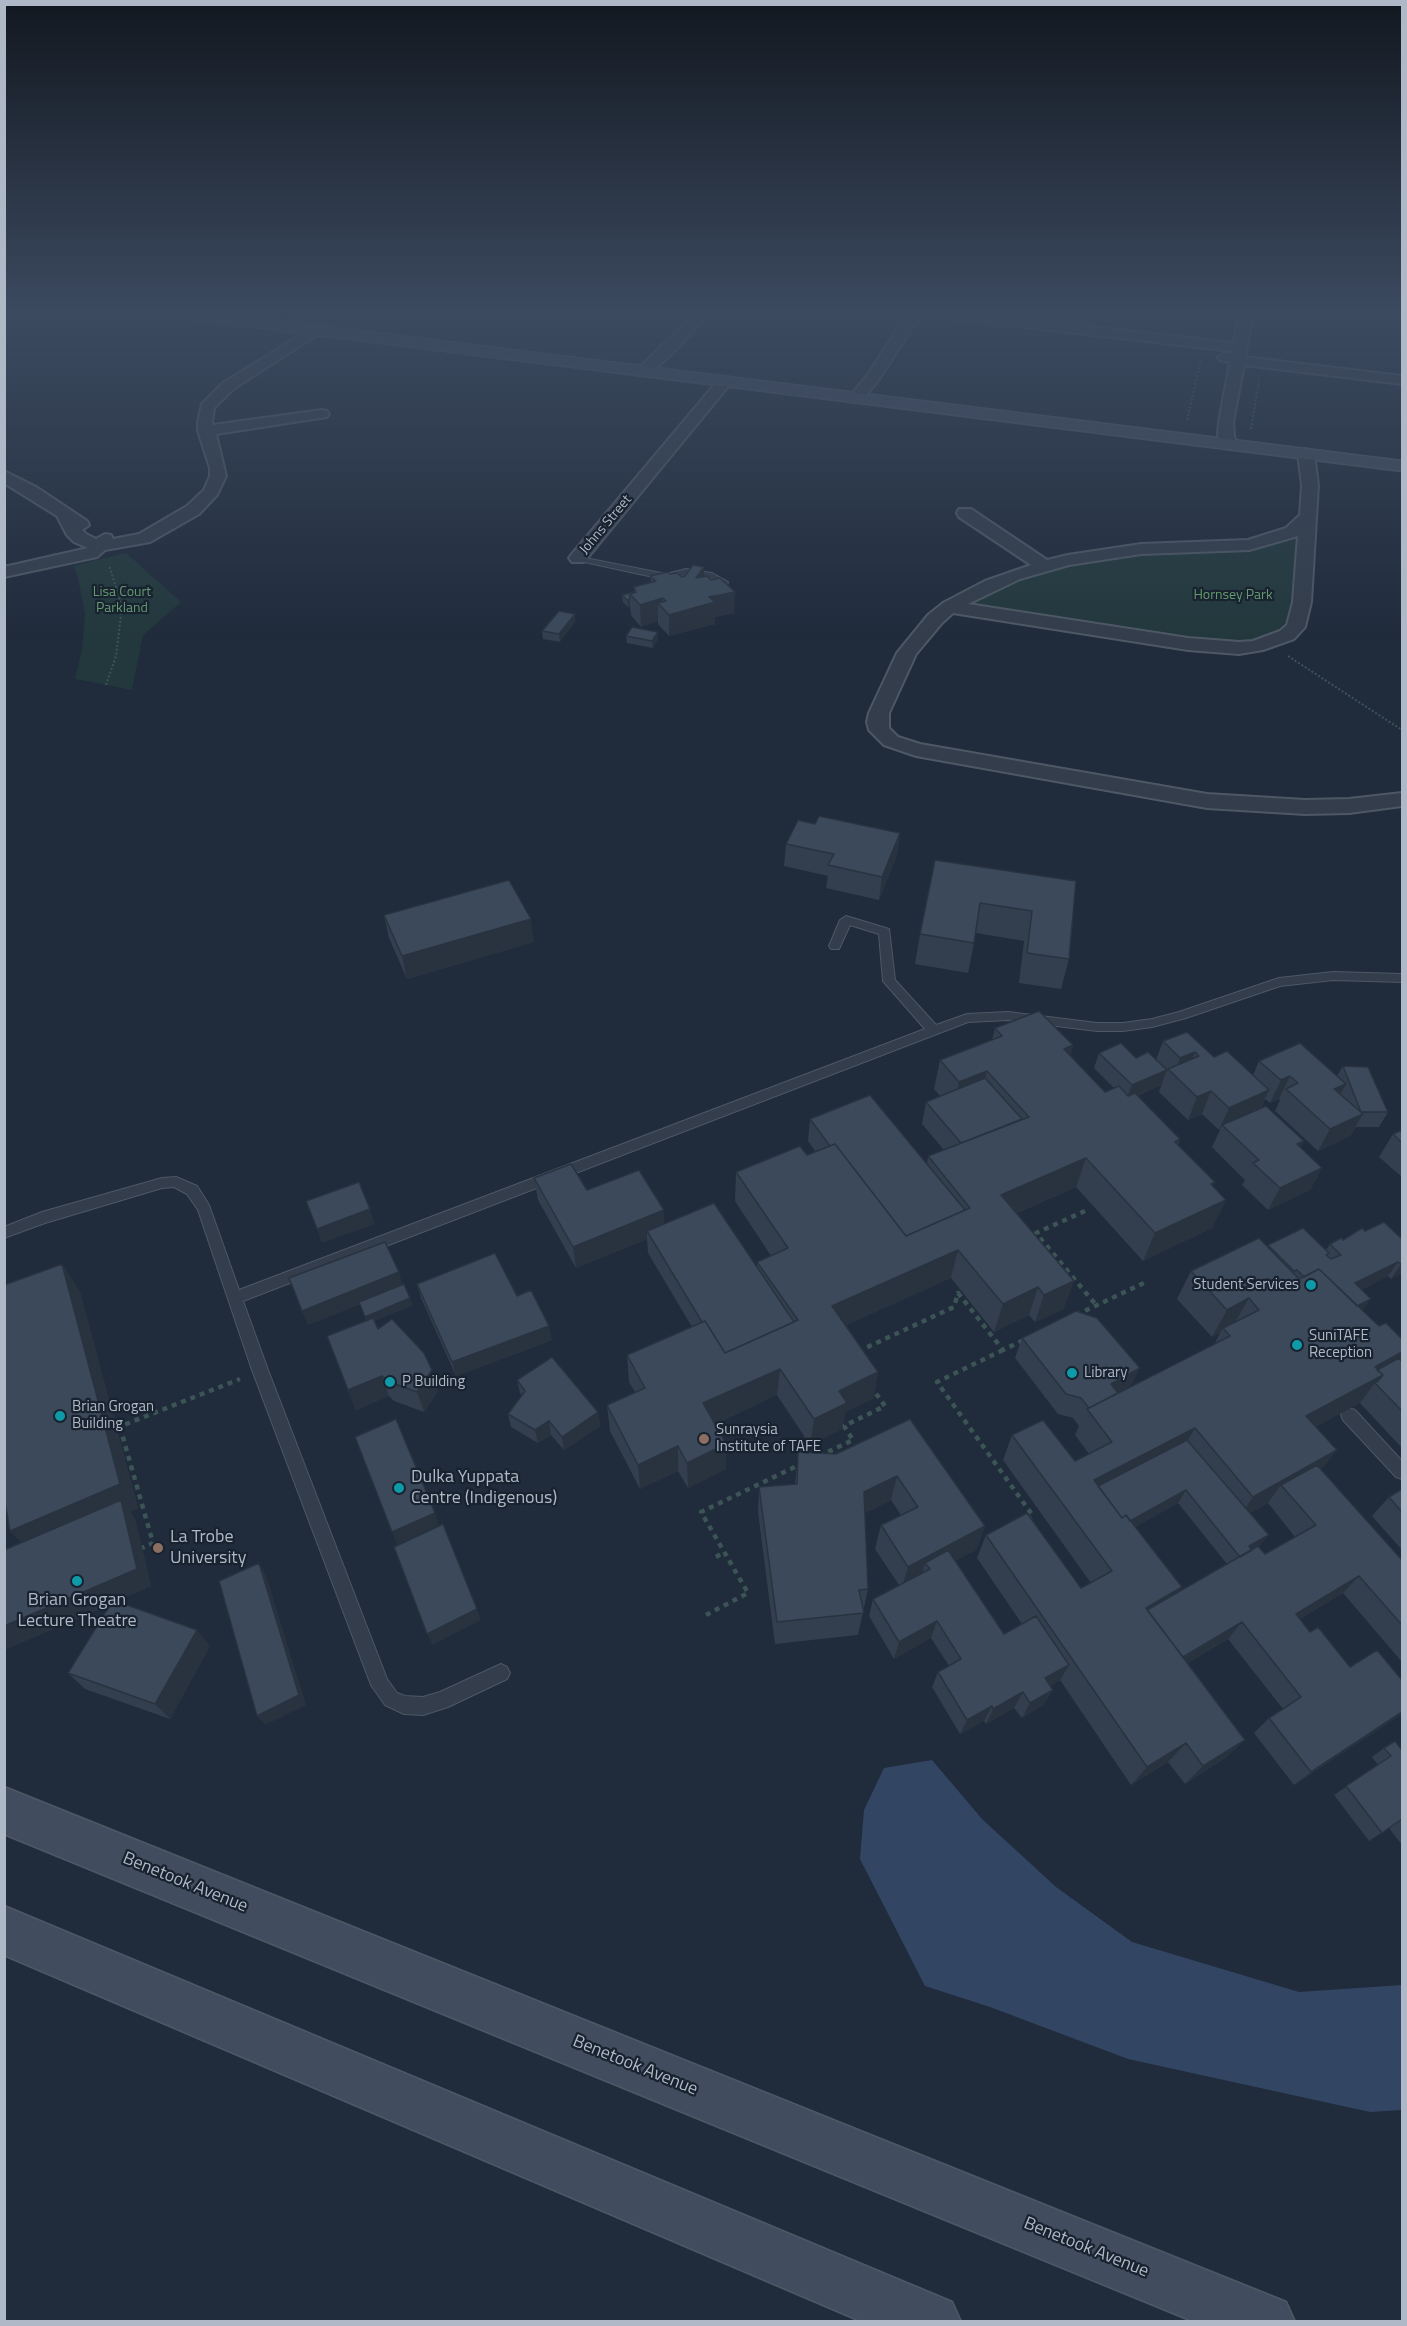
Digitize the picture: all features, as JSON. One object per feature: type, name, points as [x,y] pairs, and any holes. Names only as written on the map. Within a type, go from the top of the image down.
[{"type":"street","points":[[4,476],[39,495],[64,514],[73,531],[80,538],[100,542],[133,542],[154,534],[193,510],[204,501],[216,485],[218,468],[205,423]]},
{"type":"street","points":[[206,431],[264,423]]},
{"type":"street","name":"Johns Street","points":[[578,558],[690,423]]},
{"type":"street","points":[[1054,423],[1402,466]]},
{"type":"street","points":[[1191,440],[1210,423]]},
{"type":"street","points":[[1226,423],[1226,436],[1229,444]]},
{"type":"street","points":[[949,608],[1188,645],[1239,648],[1268,643],[1287,635],[1296,627],[1300,616],[1310,484],[1316,469],[1312,455]]},
{"type":"street","points":[[965,513],[1044,566]]},
{"type":"street","points":[[1308,516],[1292,532],[1249,545],[1118,551],[1044,566],[992,585],[949,608],[935,619],[907,653],[879,713],[877,722],[879,730],[884,736],[901,746],[1207,801],[1305,807],[1349,806],[1402,800]]},
{"type":"street","points":[[4,572],[91,553],[100,542]]},
{"type":"street","name":"Benetook Avenue","points":[[4,1810],[1249,2318]]},
{"type":"street","points":[[4,1930],[932,2322]]},
{"type":"lane","points":[[578,558],[667,577],[675,573],[686,572],[712,576],[724,582],[722,589],[710,593]]},
{"type":"lane","points":[[667,577],[667,582],[671,586]]},
{"type":"lane","points":[[835,946],[846,920],[885,932],[890,981],[933,1030]]},
{"type":"lane","points":[[234,1298],[967,1018],[988,1015],[1008,1016],[1097,1027],[1123,1027],[1152,1023],[1182,1015],[1279,982],[1333,976],[1402,978]]},
{"type":"lane","points":[[4,1233],[42,1218],[154,1185],[180,1183],[192,1190],[201,1202],[260,1370],[380,1685],[391,1699],[404,1705],[423,1706],[441,1701],[501,1673]]},
{"type":"lane","points":[[1348,1415],[1402,1472]]},
{"type":"path","points":[[1191,440],[1194,423]]},
{"type":"path","points":[[1248,447],[1252,423]]},
{"type":"path","points":[[106,685],[116,656],[122,607],[107,562]]},
{"type":"path","points":[[1268,643],[1402,730]]},
{"type":"path","points":[[1036,1233],[1085,1211]]},
{"type":"path","points":[[1025,1230],[1036,1233],[1096,1305]]},
{"type":"path","points":[[1065,1320],[1148,1281]]},
{"type":"path","points":[[852,1348],[861,1350],[954,1307],[958,1293],[1003,1350]]},
{"type":"path","points":[[1023,1522],[1033,1516],[937,1383],[1034,1335]]},
{"type":"path","points":[[142,1548],[153,1543],[118,1428],[260,1370]]},
{"type":"path","points":[[813,1458],[854,1440],[844,1426],[885,1406],[866,1378]]},
{"type":"path","points":[[706,1615],[748,1593],[701,1512],[803,1463]]},
{"type":"path","points":[[716,1557],[724,1552]]},
{"type":"green space","name":"Hornsey Park","points":[[1289,539],[1297,541],[1291,614],[1287,623],[1279,631],[1252,641],[1221,643],[977,607],[973,602],[1021,578],[1062,566],[1121,555],[1254,548]]},
{"type":"green space","name":"Lisa Court Parkland","points":[[126,553],[181,602],[143,635],[132,690],[75,679],[82,649],[85,614],[78,577],[73,566]]},
{"type":"water","points":[[932,1760],[982,1819],[1056,1887],[1132,1942],[1299,1992],[1402,1985],[1402,2110],[1370,2112],[1128,2059],[990,2007],[925,1986],[860,1859],[864,1810],[884,1768]]},
{"type":"building","points":[[693,565],[704,567],[696,578],[707,576],[711,580],[720,578],[735,592],[709,597],[715,602],[669,615],[658,603],[666,601],[663,598],[640,605],[630,594],[636,592],[634,587],[656,581],[650,576],[667,572],[677,573],[682,577]]},
{"type":"building","points":[[634,592],[627,600],[622,595]]},
{"type":"building","points":[[559,611],[575,614],[559,634],[542,631]]},
{"type":"building","points":[[632,627],[658,632],[652,641],[626,636]]},
{"type":"building","points":[[819,816],[900,833],[882,877],[828,865],[834,854],[786,844],[798,820],[815,824]]},
{"type":"building","points":[[935,860],[1076,881],[1069,959],[1027,953],[1032,911],[980,903],[974,943],[920,934]]},
{"type":"building","points":[[509,880],[531,919],[402,956],[384,915]]},
{"type":"building","points":[[1039,1011],[1073,1045],[1064,1049],[1105,1092],[1119,1086],[1128,1096],[1135,1093],[1180,1139],[1175,1142],[1215,1182],[1211,1184],[1226,1200],[1155,1233],[1086,1158],[1001,1195],[1074,1281],[1044,1295],[1038,1287],[1003,1304],[958,1250],[832,1306],[878,1372],[839,1391],[847,1403],[814,1419],[780,1369],[703,1403],[726,1444],[687,1463],[678,1446],[638,1465],[607,1405],[645,1388],[627,1355],[705,1321],[725,1353],[798,1320],[757,1262],[788,1248],[736,1172],[800,1146],[807,1155],[835,1144],[906,1236],[970,1208],[928,1156],[1029,1117],[987,1071],[959,1082],[940,1060],[1002,1036],[995,1028]]},
{"type":"building","points":[[1187,1032],[1214,1057],[1227,1051],[1269,1090],[1229,1108],[1211,1091],[1197,1097],[1168,1069],[1199,1056],[1195,1052],[1180,1058],[1163,1041]]},
{"type":"building","points":[[1121,1043],[1136,1058],[1148,1052],[1167,1070],[1132,1085],[1099,1053]]},
{"type":"building","points":[[1300,1043],[1346,1084],[1334,1089],[1363,1114],[1330,1129],[1286,1089],[1298,1083],[1290,1076],[1281,1080],[1259,1061]]},
{"type":"building","points":[[1343,1066],[1368,1067],[1388,1112],[1361,1112]]},
{"type":"building","points":[[985,1078],[1022,1119],[961,1143],[926,1102]]},
{"type":"building","points":[[870,1095],[965,1210],[906,1236],[835,1144],[830,1146],[810,1119]]},
{"type":"building","points":[[1266,1106],[1304,1141],[1297,1144],[1322,1168],[1280,1188],[1253,1163],[1259,1160],[1222,1125]]},
{"type":"building","points":[[1402,1130],[1402,1143],[1393,1134]]},
{"type":"building","points":[[571,1164],[587,1190],[639,1170],[664,1210],[573,1247],[534,1178]]},
{"type":"building","points":[[359,1182],[370,1209],[317,1229],[306,1201]]},
{"type":"building","points":[[714,1203],[794,1322],[725,1353],[705,1321],[702,1322],[647,1231]]},
{"type":"building","points":[[1384,1222],[1402,1239],[1402,1264],[1398,1262],[1355,1283],[1371,1299],[1357,1306],[1319,1269],[1304,1277],[1297,1270],[1294,1271],[1268,1245],[1303,1228],[1329,1253],[1326,1255],[1331,1259],[1341,1255],[1330,1244],[1341,1238],[1343,1240],[1362,1228],[1365,1231]]},
{"type":"building","points":[[1259,1238],[1299,1279],[1319,1269],[1379,1326],[1386,1323],[1402,1339],[1402,1352],[1375,1367],[1383,1375],[1306,1416],[1337,1450],[1253,1497],[1195,1428],[1094,1480],[1122,1518],[1126,1515],[1182,1587],[1146,1608],[1245,1740],[1203,1766],[1186,1743],[1147,1767],[986,1535],[1027,1513],[1081,1588],[1112,1571],[1012,1435],[1043,1420],[1075,1461],[1112,1442],[1087,1409],[1230,1336],[1223,1328],[1259,1310],[1249,1298],[1227,1310],[1191,1271]]},
{"type":"building","points":[[385,1242],[399,1272],[302,1311],[289,1278]]},
{"type":"building","points":[[495,1253],[517,1296],[531,1290],[549,1326],[452,1362],[417,1284]]},
{"type":"building","name":"Brian Grogan Building","points":[[62,1264],[120,1484],[10,1531],[4,1497],[4,1285]]},
{"type":"building","points":[[404,1284],[410,1298],[365,1317],[359,1302]]},
{"type":"building","name":"Library","points":[[1076,1311],[1097,1318],[1140,1368],[1111,1384],[1118,1393],[1089,1408],[1081,1398],[1066,1394],[1022,1338]]},
{"type":"building","name":"P Building","points":[[373,1318],[378,1329],[392,1319],[424,1353],[432,1370],[417,1392],[387,1381],[382,1376],[348,1390],[327,1336]]},
{"type":"building","points":[[552,1357],[598,1412],[562,1437],[549,1421],[535,1430],[508,1414],[525,1391],[517,1380]]},
{"type":"building","points":[[1399,1358],[1402,1362],[1402,1411],[1375,1383],[1383,1375],[1377,1370]]},
{"type":"building","name":"Dulka Yuppata Centre (Indigenous)","points":[[396,1419],[435,1513],[392,1532],[355,1437]]},
{"type":"building","points":[[910,1419],[985,1526],[908,1567],[881,1525],[918,1507],[897,1476],[864,1492],[868,1589],[859,1590],[864,1613],[777,1622],[759,1487],[797,1484],[798,1452],[836,1454]]},
{"type":"building","points":[[1187,1440],[1269,1535],[1249,1546],[1252,1550],[1240,1557],[1186,1490],[1130,1521],[1126,1515],[1122,1518],[1098,1486]]},
{"type":"building","points":[[1317,1465],[1402,1560],[1402,1625],[1359,1576],[1296,1614],[1310,1632],[1318,1627],[1350,1667],[1377,1650],[1402,1680],[1402,1712],[1311,1772],[1269,1718],[1301,1697],[1242,1622],[1183,1657],[1147,1610],[1258,1546],[1265,1554],[1316,1525],[1281,1485]]},
{"type":"building","points":[[1402,1489],[1402,1512],[1389,1497]]},
{"type":"building","name":"Brian Grogan Lecture Theatre","points":[[121,1500],[137,1569],[4,1626],[4,1550]]},
{"type":"building","points":[[443,1524],[477,1609],[427,1634],[394,1547]]},
{"type":"building","points":[[948,1550],[1004,1634],[1036,1616],[1069,1665],[1045,1678],[1053,1690],[1030,1703],[1023,1692],[967,1720],[938,1672],[961,1659],[937,1621],[899,1642],[873,1599],[930,1569],[925,1563]]},
{"type":"building","points":[[259,1563],[299,1695],[257,1716],[219,1581]]},
{"type":"building","points":[[113,1600],[197,1630],[155,1704],[68,1673]]},
{"type":"building","points":[[1395,1741],[1402,1750],[1402,1819],[1382,1833],[1346,1786],[1391,1756],[1384,1748]]},
{"type":"place","name":"Student Services","points":[[1311,1285]]},
{"type":"place","name":"SuniTAFE Reception","points":[[1297,1345]]},
{"type":"place","name":"Library","points":[[1072,1373]]},
{"type":"place","name":"P Building","points":[[390,1382]]},
{"type":"place","name":"Brian Grogan Building","points":[[60,1416]]},
{"type":"place","name":"Sunraysia Institute of TAFE","points":[[704,1439]]},
{"type":"place","name":"Dulka Yuppata Centre (Indigenous)","points":[[399,1488]]},
{"type":"place","name":"La Trobe University","points":[[158,1548]]},
{"type":"place","name":"Brian Grogan Lecture Theatre","points":[[77,1581]]}]
